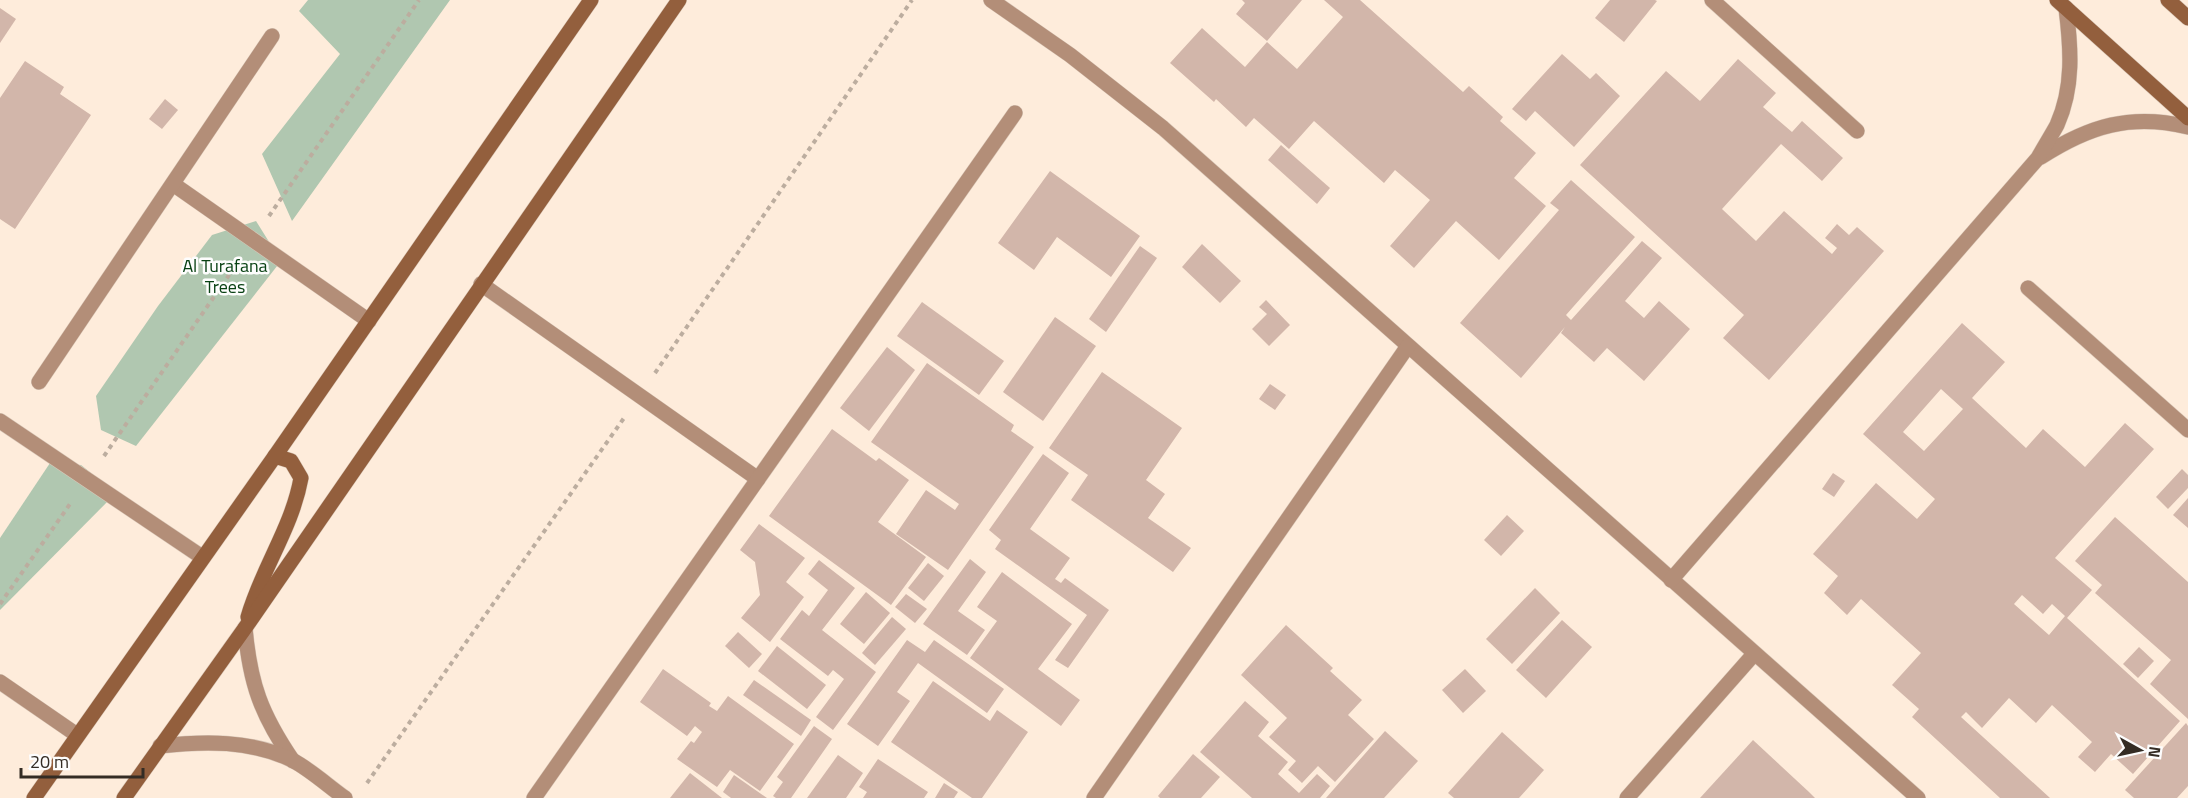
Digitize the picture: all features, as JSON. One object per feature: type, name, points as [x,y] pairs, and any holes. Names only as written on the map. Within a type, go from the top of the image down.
[{"type":"main road","points":[[34,798],[275,456],[591,0]]},
{"type":"main road","points":[[124,798],[245,628],[679,0]]},
{"type":"main road","points":[[2168,0],[2188,18]]},
{"type":"main road","points":[[2061,4],[2188,118]]},
{"type":"main road","points":[[245,628],[254,595],[284,533],[298,496],[301,478],[291,462],[275,456]]},
{"type":"street","points":[[991,0],[1070,55],[1148,116],[1918,798]]},
{"type":"street","points":[[1712,0],[1857,131]]},
{"type":"street","points":[[1671,579],[2038,158],[2057,124],[2068,86],[2071,47],[2061,4]]},
{"type":"street","points":[[39,382],[272,36]]},
{"type":"street","points":[[534,798],[1015,113]]},
{"type":"street","points":[[2038,158],[2067,140],[2100,127],[2134,121],[2169,122],[2188,127]]},
{"type":"street","points":[[173,184],[369,321]]},
{"type":"street","points":[[481,284],[758,479]]},
{"type":"street","points":[[2028,288],[2188,430]]},
{"type":"street","points":[[1094,798],[1408,346]]},
{"type":"street","points":[[0,421],[202,557]]},
{"type":"street","points":[[245,628],[248,664],[257,699],[272,731],[293,760]]},
{"type":"street","points":[[1627,798],[1754,654]]},
{"type":"street","points":[[0,682],[77,735]]},
{"type":"street","points":[[160,746],[194,742],[227,743],[261,749],[293,760],[345,798]]},
{"type":"path","points":[[0,604],[419,0]]},
{"type":"green space","name":"Al Turafana Trees","points":[[308,0],[450,0],[292,221],[262,154],[340,54],[299,11]]},
{"type":"green space","name":"Al Turafana Trees","points":[[256,221],[281,261],[136,446],[101,430],[96,396],[158,306],[212,235]]},
{"type":"green space","points":[[50,463],[81,465],[116,493],[0,610],[0,538]]},
{"type":"building","points":[[1242,0],[1302,0],[1267,41],[1236,14],[1245,3]]},
{"type":"building","points":[[1324,0],[1360,0],[1463,92],[1469,86],[1503,117],[1500,121],[1536,153],[1514,178],[1546,206],[1499,260],[1456,221],[1414,268],[1390,246],[1430,200],[1395,170],[1384,183],[1314,121],[1289,149],[1254,118],[1246,127],[1216,99],[1214,102],[1170,63],[1202,28],[1245,67],[1267,42],[1297,69],[1343,17]]},
{"type":"building","points":[[1610,0],[1657,1],[1624,42],[1595,18]]},
{"type":"building","points":[[0,8],[16,19],[0,43]]},
{"type":"building","points":[[1562,54],[1590,79],[1596,73],[1620,96],[1574,147],[1535,111],[1526,121],[1512,109]]},
{"type":"building","points":[[1738,59],[1776,93],[1763,107],[1792,132],[1802,121],[1843,158],[1822,181],[1781,144],[1722,209],[1756,241],[1784,211],[1832,254],[1837,248],[1825,238],[1837,224],[1849,235],[1857,227],[1884,251],[1769,380],[1723,338],[1744,315],[1580,165],[1666,71],[1700,101]]},
{"type":"building","points":[[25,61],[64,87],[60,94],[91,115],[15,229],[0,219],[0,98]]},
{"type":"building","points":[[165,99],[178,110],[162,129],[149,119]]},
{"type":"building","points":[[1281,145],[1330,188],[1317,204],[1268,160]]},
{"type":"building","points":[[1050,171],[1140,236],[1111,277],[1057,237],[1034,270],[998,243]]},
{"type":"building","points":[[1571,180],[1635,237],[1566,315],[1571,320],[1642,241],[1662,258],[1625,301],[1644,318],[1659,301],[1690,329],[1644,381],[1607,348],[1594,362],[1561,333],[1565,327],[1521,378],[1460,323],[1559,210],[1550,203]]},
{"type":"building","points":[[1202,244],[1241,281],[1220,303],[1182,267]]},
{"type":"building","points":[[1140,246],[1157,258],[1106,332],[1089,319]]},
{"type":"building","points":[[1266,300],[1290,325],[1269,346],[1252,329],[1267,314],[1259,307]]},
{"type":"building","points":[[922,302],[1004,361],[979,395],[897,336]]},
{"type":"building","points":[[1055,317],[1096,346],[1043,421],[1003,392]]},
{"type":"building","points":[[1962,323],[2005,362],[1972,398],[2026,448],[2043,429],[2085,467],[2125,423],[2154,449],[2055,558],[2092,590],[2067,618],[2180,721],[2133,774],[2111,754],[2095,772],[2078,757],[2092,742],[2052,705],[2036,723],[2009,698],[1982,728],[1966,712],[1961,717],[2050,798],[2000,798],[1912,717],[1919,709],[1892,685],[1921,653],[1861,599],[1847,615],[1824,593],[1838,576],[1813,554],[1876,483],[1917,519],[1935,499],[1863,434]],"holes":[[[1941,389],[1963,409],[1924,451],[1903,432]],[[2022,595],[2043,614],[2052,604],[2065,616],[2049,635],[2014,604]]]},
{"type":"building","points":[[887,347],[915,370],[869,431],[840,408]]},
{"type":"building","points":[[927,363],[1014,425],[1011,431],[1034,447],[948,570],[896,534],[926,490],[955,510],[959,504],[871,442]]},
{"type":"building","points":[[1102,372],[1182,428],[1146,480],[1165,494],[1148,518],[1191,548],[1173,572],[1071,500],[1088,475],[1049,448]]},
{"type":"building","points":[[1270,384],[1286,395],[1275,410],[1259,399]]},
{"type":"building","points":[[832,429],[876,461],[879,458],[909,480],[878,522],[926,557],[891,605],[769,516]]},
{"type":"building","points":[[1043,454],[1069,473],[1030,529],[1070,558],[1055,579],[1061,583],[1065,578],[1109,610],[1068,668],[1055,660],[1087,615],[995,549],[1001,540],[989,530]]},
{"type":"building","points":[[2182,469],[2188,475],[2188,488],[2168,509],[2156,497]]},
{"type":"building","points":[[1833,473],[1845,481],[1834,497],[1822,489]]},
{"type":"building","points":[[2188,498],[2188,528],[2173,515]]},
{"type":"building","points":[[1507,515],[1524,531],[1501,556],[1484,540]]},
{"type":"building","points":[[2115,517],[2188,582],[2188,719],[2150,684],[2171,660],[2095,593],[2102,585],[2075,561]]},
{"type":"building","points":[[759,524],[805,558],[786,582],[804,597],[770,642],[741,618],[760,595],[755,562],[740,550]]},
{"type":"building","points":[[970,559],[986,572],[958,611],[985,630],[967,655],[923,624]]},
{"type":"building","points":[[819,560],[855,588],[822,630],[876,672],[833,730],[816,717],[844,679],[833,670],[828,676],[780,639],[802,610],[809,616],[828,590],[808,574]]},
{"type":"building","points":[[928,563],[944,576],[924,601],[908,588]]},
{"type":"building","points":[[1002,572],[1072,624],[1038,669],[1080,700],[1061,726],[970,658],[997,621],[977,607]]},
{"type":"building","points":[[1535,588],[1560,613],[1512,664],[1486,639]]},
{"type":"building","points":[[866,592],[890,613],[864,644],[840,624]]},
{"type":"building","points":[[906,594],[927,609],[915,623],[895,607]]},
{"type":"building","points":[[892,617],[906,629],[875,665],[862,653]]},
{"type":"building","points":[[1562,620],[1592,647],[1546,698],[1516,670]]},
{"type":"building","points":[[1286,625],[1333,668],[1330,671],[1362,700],[1348,715],[1374,739],[1335,782],[1318,766],[1302,783],[1288,770],[1296,761],[1269,737],[1287,718],[1241,675]]},
{"type":"building","points":[[738,632],[762,654],[749,668],[725,646]]},
{"type":"building","points":[[907,640],[925,652],[934,640],[1004,689],[987,713],[918,663],[897,692],[910,701],[878,746],[847,724]]},
{"type":"building","points":[[777,646],[826,685],[807,709],[758,671]]},
{"type":"building","points":[[2139,647],[2154,661],[2138,678],[2123,664]]},
{"type":"building","points":[[663,669],[711,703],[709,706],[717,711],[728,696],[794,744],[760,791],[730,770],[717,787],[677,759],[691,741],[694,743],[702,732],[695,726],[687,736],[640,702]]},
{"type":"building","points":[[1465,669],[1486,691],[1463,713],[1442,690]]},
{"type":"building","points":[[754,680],[811,720],[801,736],[743,695]]},
{"type":"building","points":[[933,681],[990,721],[997,710],[1028,732],[982,798],[972,798],[891,742]]},
{"type":"building","points":[[1245,701],[1269,722],[1258,736],[1288,762],[1278,774],[1299,793],[1317,774],[1330,786],[1320,798],[1252,798],[1200,752]]},
{"type":"building","points":[[2186,723],[2188,726],[2188,786],[2177,798],[2134,798],[2125,790]]},
{"type":"building","points":[[814,726],[832,739],[791,798],[776,798],[773,796],[783,782],[777,777]]},
{"type":"building","points":[[1385,731],[1418,761],[1384,798],[1326,798]]},
{"type":"building","points":[[1502,732],[1544,770],[1519,798],[1454,798],[1448,793]]},
{"type":"building","points":[[1753,740],[1809,792],[1815,798],[1700,798]]},
{"type":"building","points":[[1193,754],[1220,777],[1201,798],[1160,798],[1158,796]]},
{"type":"building","points":[[838,755],[863,773],[846,798],[807,798]]},
{"type":"building","points":[[878,759],[928,792],[924,798],[863,798],[867,792],[859,787]]},
{"type":"building","points":[[690,773],[722,798],[670,798]]},
{"type":"building","points":[[734,775],[767,798],[731,798],[723,792]]},
{"type":"building","points":[[944,783],[958,792],[954,798],[935,798]]}]
